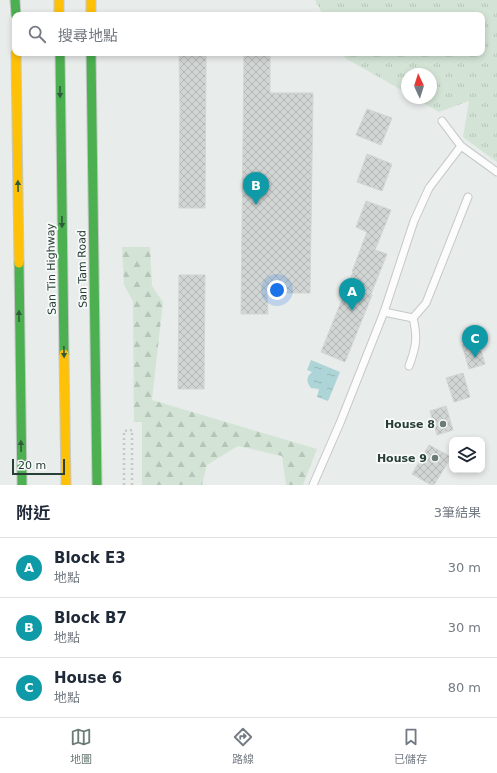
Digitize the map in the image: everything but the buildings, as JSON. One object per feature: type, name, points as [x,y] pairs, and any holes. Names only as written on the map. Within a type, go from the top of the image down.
[{"type":"main road","points":[[15,0],[16,12]]},
{"type":"main road","points":[[59,0],[59,12]]},
{"type":"main road","points":[[90,0],[91,12]]},
{"type":"main road","points":[[16,56],[22,485]]},
{"type":"main road","name":"San Tin Highway","points":[[60,56],[66,485]]},
{"type":"main road","name":"San Tam Road","points":[[91,56],[97,485]]},
{"type":"lane","points":[[442,121],[462,146],[497,172]]},
{"type":"lane","points":[[313,485],[340,423],[384,312],[414,221],[429,188],[462,146]]},
{"type":"lane","points":[[413,318],[426,304],[468,197]]},
{"type":"lane","points":[[384,312],[413,318]]},
{"type":"lane","points":[[409,366],[415,348],[416,339],[413,318]]},
{"type":"path","points":[[124,485],[124,431],[132,430],[132,485]]},
{"type":"green space","points":[[315,0],[497,0],[497,162],[463,137],[469,101],[439,112],[425,104],[437,104],[437,68],[401,68],[401,90],[345,58],[344,56],[485,56],[485,12],[321,12]]},
{"type":"green space","points":[[122,247],[150,247],[152,286],[163,302],[152,400],[317,449],[303,485],[286,485],[282,456],[238,446],[207,465],[202,485],[142,485],[142,422],[134,422],[133,301],[124,285]]},
{"type":"water","points":[[311,360],[340,372],[328,401],[317,397],[319,389],[311,388],[308,384],[307,380],[312,372],[307,370]]},
{"type":"traffic: fast","points":[[15,0],[16,12]]},
{"type":"traffic: fast","points":[[60,56],[64,354]]},
{"type":"traffic: fast","points":[[91,56],[97,485]]},
{"type":"traffic: fast","points":[[19,263],[22,485]]},
{"type":"traffic: slow","points":[[59,0],[59,12]]},
{"type":"traffic: slow","points":[[91,0],[91,12]]},
{"type":"traffic: slow","points":[[16,56],[19,263]]},
{"type":"traffic: slow","points":[[64,354],[66,485]]},
{"type":"place","name":"Block B7","points":[[256,205]]},
{"type":"place","name":"Block E3","points":[[352,311]]},
{"type":"place","name":"House 6","points":[[475,358]]},
{"type":"place","name":"House 8","points":[[443,424]]},
{"type":"place","name":"House 9","points":[[435,458]]}]
